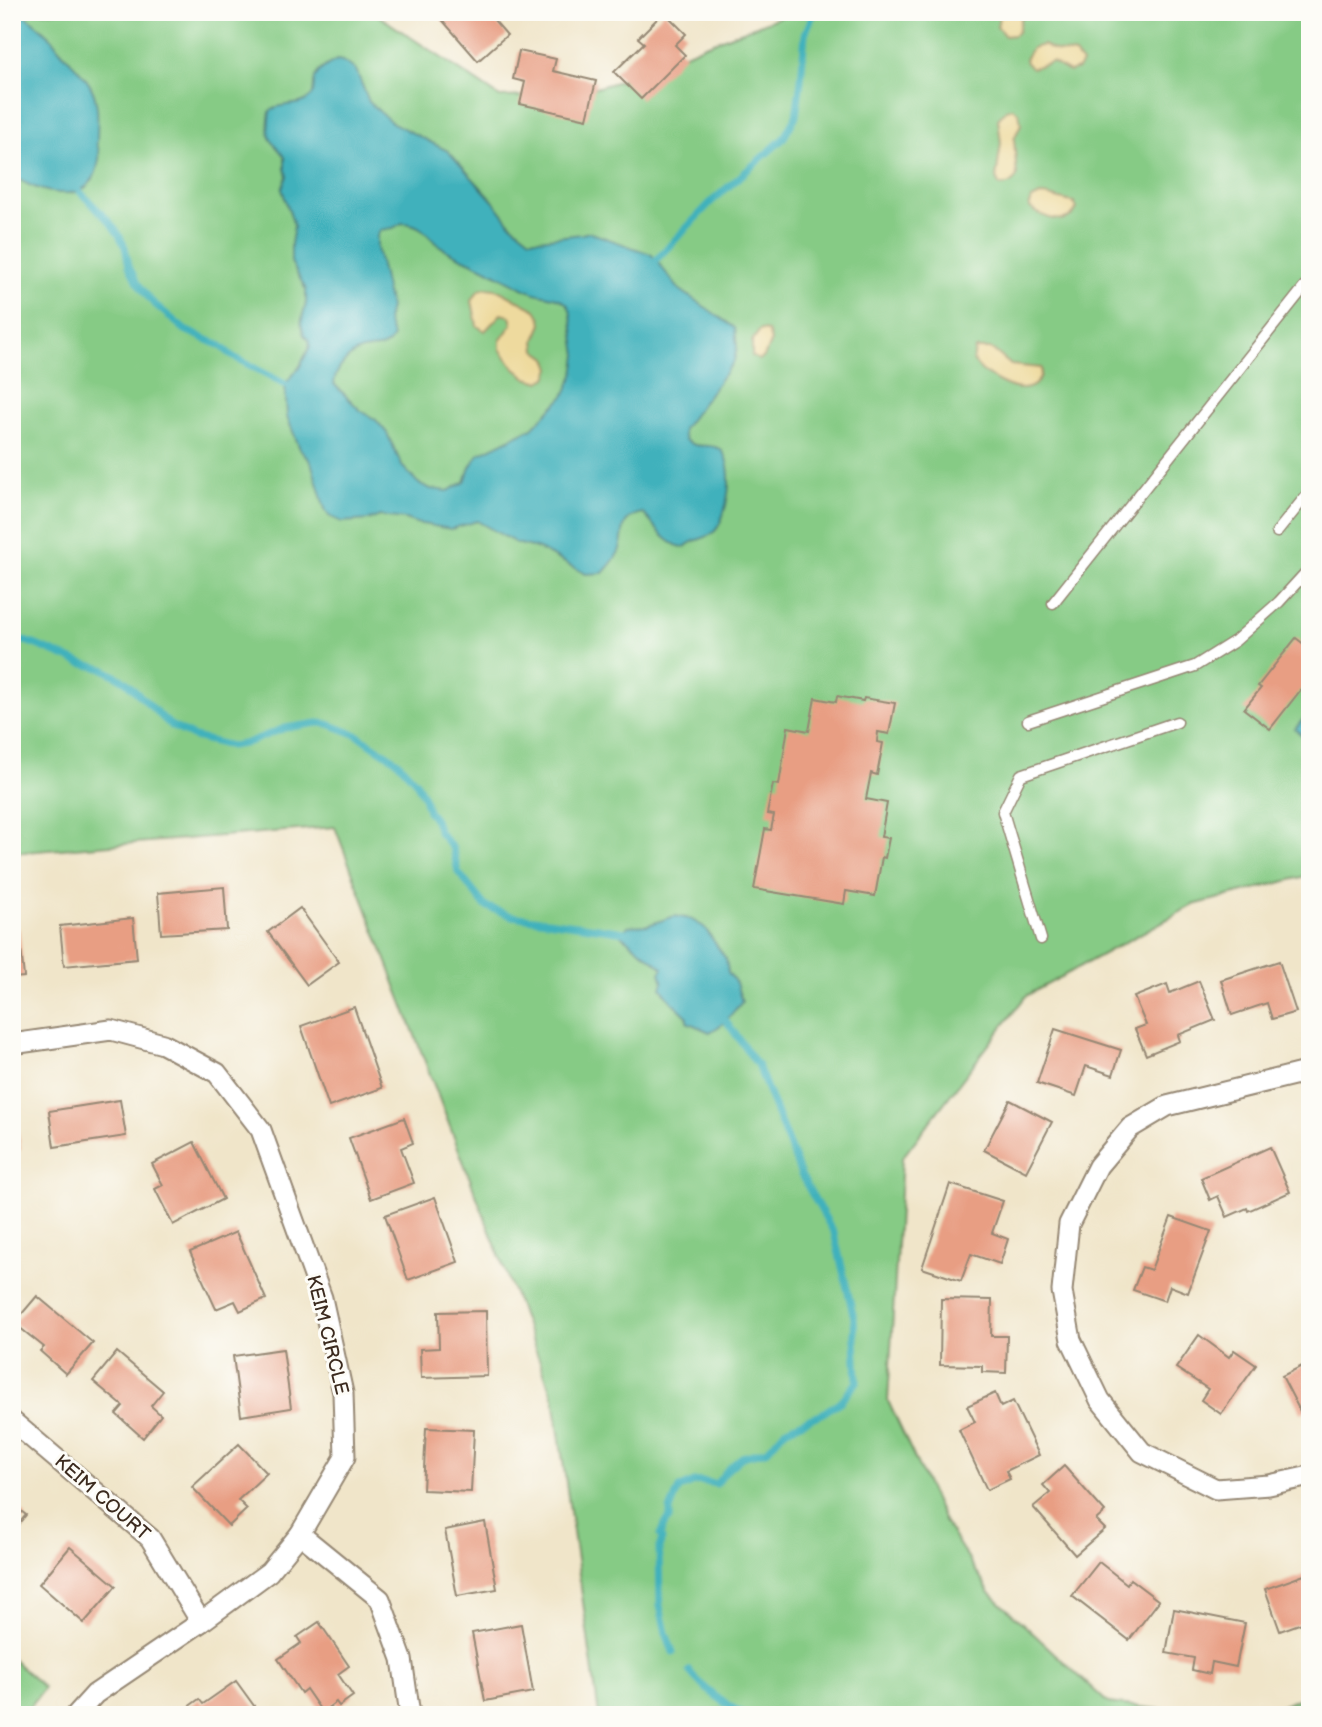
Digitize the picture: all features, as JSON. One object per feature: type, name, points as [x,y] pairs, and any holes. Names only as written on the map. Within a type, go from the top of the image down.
[{"type":"street","name":"KEIM CIRCLE","points":[[12,1044],[111,1030],[163,1044],[217,1073],[261,1130],[322,1298],[343,1393],[345,1457],[300,1534],[269,1572],[95,1694],[76,1715]]},
{"type":"street","points":[[1310,1072],[1167,1106],[1130,1128],[1098,1167],[1069,1224],[1062,1291],[1072,1340],[1100,1400],[1142,1452],[1216,1489],[1269,1485],[1310,1476]]},
{"type":"street","name":"KEIM COURT","points":[[12,1421],[150,1538],[201,1622]]},
{"type":"street","points":[[300,1534],[380,1599],[402,1659],[410,1715]]},
{"type":"lane","points":[[1052,603],[1310,280]]},
{"type":"lane","points":[[1276,532],[1310,491]]},
{"type":"lane","points":[[1028,721],[1195,666],[1235,641],[1279,602],[1310,568]]},
{"type":"lane","points":[[1041,939],[1003,812],[1021,775],[1177,722]]},
{"type":"green space","points":[[12,12],[373,12],[500,97],[571,95],[637,76],[703,46],[793,12],[1310,12],[1310,875],[1193,905],[1026,996],[902,1158],[888,1401],[944,1521],[990,1593],[1108,1703],[1207,1715],[599,1715],[554,1398],[335,827],[12,853]]},
{"type":"green space","points":[[12,1659],[44,1688],[24,1715],[12,1715]]},
{"type":"green space","points":[[1310,1693],[1310,1715],[1263,1715]]},
{"type":"sand","points":[[1000,12],[1022,12],[1018,32],[1014,35],[1005,36],[997,27]]},
{"type":"sand","points":[[1043,45],[1056,51],[1075,54],[1082,63],[1078,69],[1069,72],[1052,62],[1032,68],[1025,59],[1032,48]]},
{"type":"sand","points":[[1013,108],[1019,113],[1021,124],[1014,139],[1017,177],[1010,184],[1002,186],[996,178],[1001,143],[998,119],[1006,110]]},
{"type":"sand","points":[[1040,195],[1074,202],[1077,208],[1068,218],[1055,219],[1041,215],[1029,207],[1032,199]]},
{"type":"sand","points":[[485,288],[496,289],[536,310],[542,324],[535,340],[536,350],[547,358],[551,368],[547,378],[540,382],[527,378],[514,368],[500,349],[500,341],[512,324],[510,316],[501,314],[485,331],[477,326],[472,301],[478,291]]},
{"type":"sand","points":[[760,330],[768,331],[771,341],[764,357],[759,360],[752,356],[752,341]]},
{"type":"sand","points":[[975,349],[992,349],[1011,365],[1041,368],[1040,378],[1025,389],[1004,384],[983,372],[973,361]]},
{"type":"water","points":[[12,12],[21,12],[50,37],[85,77],[94,94],[99,161],[94,177],[87,186],[78,191],[67,193],[43,190],[12,175]]},
{"type":"water","points":[[337,60],[356,70],[369,102],[391,122],[448,151],[511,224],[530,239],[589,232],[651,254],[679,289],[735,328],[737,347],[734,361],[683,429],[686,441],[718,448],[726,457],[729,479],[726,504],[714,532],[685,547],[679,546],[662,534],[643,513],[635,515],[626,521],[620,549],[610,565],[603,573],[586,574],[539,549],[516,543],[477,521],[451,529],[380,516],[369,520],[342,522],[329,516],[311,462],[300,449],[287,417],[285,384],[299,368],[310,346],[301,324],[306,290],[291,262],[294,226],[282,189],[287,176],[285,157],[272,141],[268,127],[270,111],[280,106],[304,102],[311,97],[317,75],[324,67]],"holes":[[[402,223],[420,228],[453,254],[533,292],[562,300],[570,309],[577,355],[574,375],[564,396],[532,428],[479,454],[470,467],[465,482],[448,491],[431,489],[418,483],[402,466],[387,433],[376,420],[360,410],[334,384],[337,373],[348,358],[363,350],[380,348],[393,337],[387,321],[390,307],[377,248],[377,236],[381,230]]]},
{"type":"water","points":[[1310,711],[1310,734],[1306,739],[1295,729]]},
{"type":"water","points":[[675,916],[690,919],[704,927],[726,959],[728,972],[736,983],[742,1002],[724,1023],[710,1032],[687,1022],[687,1016],[661,988],[663,982],[660,973],[663,968],[621,935],[628,926],[648,925]]},
{"type":"building","points":[[487,12],[507,35],[478,61],[437,14]]},
{"type":"building","points":[[664,12],[686,34],[675,45],[685,55],[641,99],[614,72],[644,43],[638,38]]},
{"type":"building","points":[[519,51],[556,59],[553,71],[596,81],[587,119],[520,104],[525,82],[513,79]]},
{"type":"building","points":[[1296,638],[1310,649],[1310,678],[1270,729],[1244,709],[1261,688],[1258,686]]},
{"type":"building","points":[[837,696],[895,703],[889,734],[878,732],[877,742],[883,743],[877,775],[871,773],[866,799],[887,803],[881,837],[889,838],[885,858],[882,857],[875,896],[846,891],[844,904],[754,889],[765,829],[771,830],[774,815],[767,814],[773,784],[779,785],[788,727],[809,731],[815,698],[836,702]]},
{"type":"building","points":[[224,887],[227,930],[161,934],[158,893]]},
{"type":"building","points":[[300,908],[339,962],[307,985],[268,932]]},
{"type":"building","points":[[133,918],[137,959],[64,966],[60,926]]},
{"type":"building","points":[[19,929],[24,977],[12,978],[12,930]]},
{"type":"building","points":[[1279,961],[1296,1012],[1272,1019],[1267,1003],[1232,1015],[1221,980]]},
{"type":"building","points":[[1199,981],[1215,1020],[1178,1035],[1180,1041],[1146,1055],[1135,1029],[1146,1025],[1134,997],[1167,984],[1170,993]]},
{"type":"building","points":[[354,1007],[382,1088],[329,1107],[301,1026]]},
{"type":"building","points":[[1055,1029],[1121,1050],[1113,1075],[1086,1066],[1076,1096],[1037,1083]]},
{"type":"building","points":[[120,1100],[126,1136],[54,1147],[49,1111]]},
{"type":"building","points":[[1010,1100],[1052,1122],[1026,1172],[984,1150]]},
{"type":"building","points":[[12,1112],[15,1112],[21,1150],[12,1151]]},
{"type":"building","points":[[404,1118],[413,1143],[401,1148],[414,1183],[371,1199],[349,1138]]},
{"type":"building","points":[[194,1142],[223,1199],[173,1225],[155,1189],[163,1185],[152,1164]]},
{"type":"building","points":[[1270,1147],[1290,1192],[1248,1211],[1247,1208],[1227,1217],[1218,1196],[1210,1200],[1201,1178]]},
{"type":"building","points":[[1310,1155],[1310,1173],[1309,1173],[1304,1158]]},
{"type":"building","points":[[950,1184],[1003,1201],[992,1233],[1008,1239],[1000,1264],[971,1254],[961,1281],[922,1268]]},
{"type":"building","points":[[435,1197],[458,1262],[408,1280],[385,1215]]},
{"type":"building","points":[[1171,1217],[1211,1231],[1188,1293],[1170,1286],[1165,1301],[1133,1290],[1142,1267],[1151,1270]]},
{"type":"building","points":[[236,1232],[266,1299],[240,1311],[235,1301],[216,1309],[190,1252]]},
{"type":"building","points":[[37,1296],[93,1343],[66,1374],[40,1351],[44,1347],[14,1323]]},
{"type":"building","points":[[941,1299],[992,1300],[991,1336],[1007,1336],[1006,1373],[982,1372],[982,1366],[940,1365]]},
{"type":"building","points":[[486,1311],[487,1376],[421,1378],[420,1349],[439,1348],[438,1312]]},
{"type":"building","points":[[1199,1335],[1229,1357],[1234,1350],[1256,1365],[1221,1414],[1201,1400],[1208,1389],[1176,1368]]},
{"type":"building","points":[[283,1349],[291,1408],[241,1416],[233,1356]]},
{"type":"building","points":[[117,1352],[163,1391],[151,1406],[161,1415],[143,1438],[116,1414],[123,1406],[93,1381]]},
{"type":"building","points":[[1310,1362],[1310,1408],[1301,1413],[1282,1376]]},
{"type":"building","points":[[995,1393],[1001,1407],[1013,1401],[1039,1455],[1006,1471],[1010,1479],[987,1490],[959,1430],[975,1422],[967,1406]]},
{"type":"building","points":[[426,1428],[474,1430],[471,1492],[423,1490]]},
{"type":"building","points":[[239,1444],[267,1473],[238,1500],[247,1509],[229,1526],[192,1487]]},
{"type":"building","points":[[1064,1466],[1105,1512],[1096,1520],[1105,1529],[1075,1555],[1033,1507],[1050,1493],[1043,1485]]},
{"type":"building","points":[[12,1504],[26,1515],[12,1532]]},
{"type":"building","points":[[485,1522],[497,1589],[457,1596],[445,1530]]},
{"type":"building","points":[[70,1547],[116,1586],[84,1623],[39,1584]]},
{"type":"building","points":[[1099,1562],[1127,1584],[1130,1579],[1159,1601],[1129,1640],[1072,1596]]},
{"type":"building","points":[[1310,1573],[1310,1620],[1280,1631],[1265,1589]]},
{"type":"building","points":[[1174,1609],[1245,1623],[1236,1667],[1212,1662],[1210,1674],[1192,1670],[1194,1658],[1166,1653]]},
{"type":"building","points":[[319,1622],[349,1666],[338,1674],[353,1696],[339,1706],[336,1702],[322,1712],[306,1689],[301,1693],[278,1659],[301,1643],[297,1637]]},
{"type":"building","points":[[521,1624],[533,1692],[485,1701],[472,1633]]},
{"type":"building","points":[[236,1681],[257,1710],[249,1715],[177,1715],[199,1699],[203,1704]]},
{"type":"waterway","points":[[656,260],[711,202],[783,139],[796,116],[805,34],[814,12]]},
{"type":"waterway","points":[[80,192],[119,235],[129,266],[151,301],[185,330],[221,346],[232,356],[285,384]]},
{"type":"waterway","points":[[12,637],[80,663],[104,669],[126,682],[170,725],[194,737],[231,746],[244,744],[285,728],[318,723],[357,735],[397,761],[416,782],[439,832],[453,849],[458,872],[485,906],[512,916],[632,933]]},
{"type":"waterway","points":[[673,1652],[660,1606],[659,1548],[662,1540],[660,1535],[670,1518],[670,1510],[679,1488],[696,1481],[716,1484],[742,1457],[768,1450],[785,1430],[823,1413],[841,1401],[857,1382],[854,1318],[834,1233],[801,1175],[758,1066],[722,1015]]},
{"type":"waterway","points":[[689,1671],[715,1696],[746,1715]]}]
